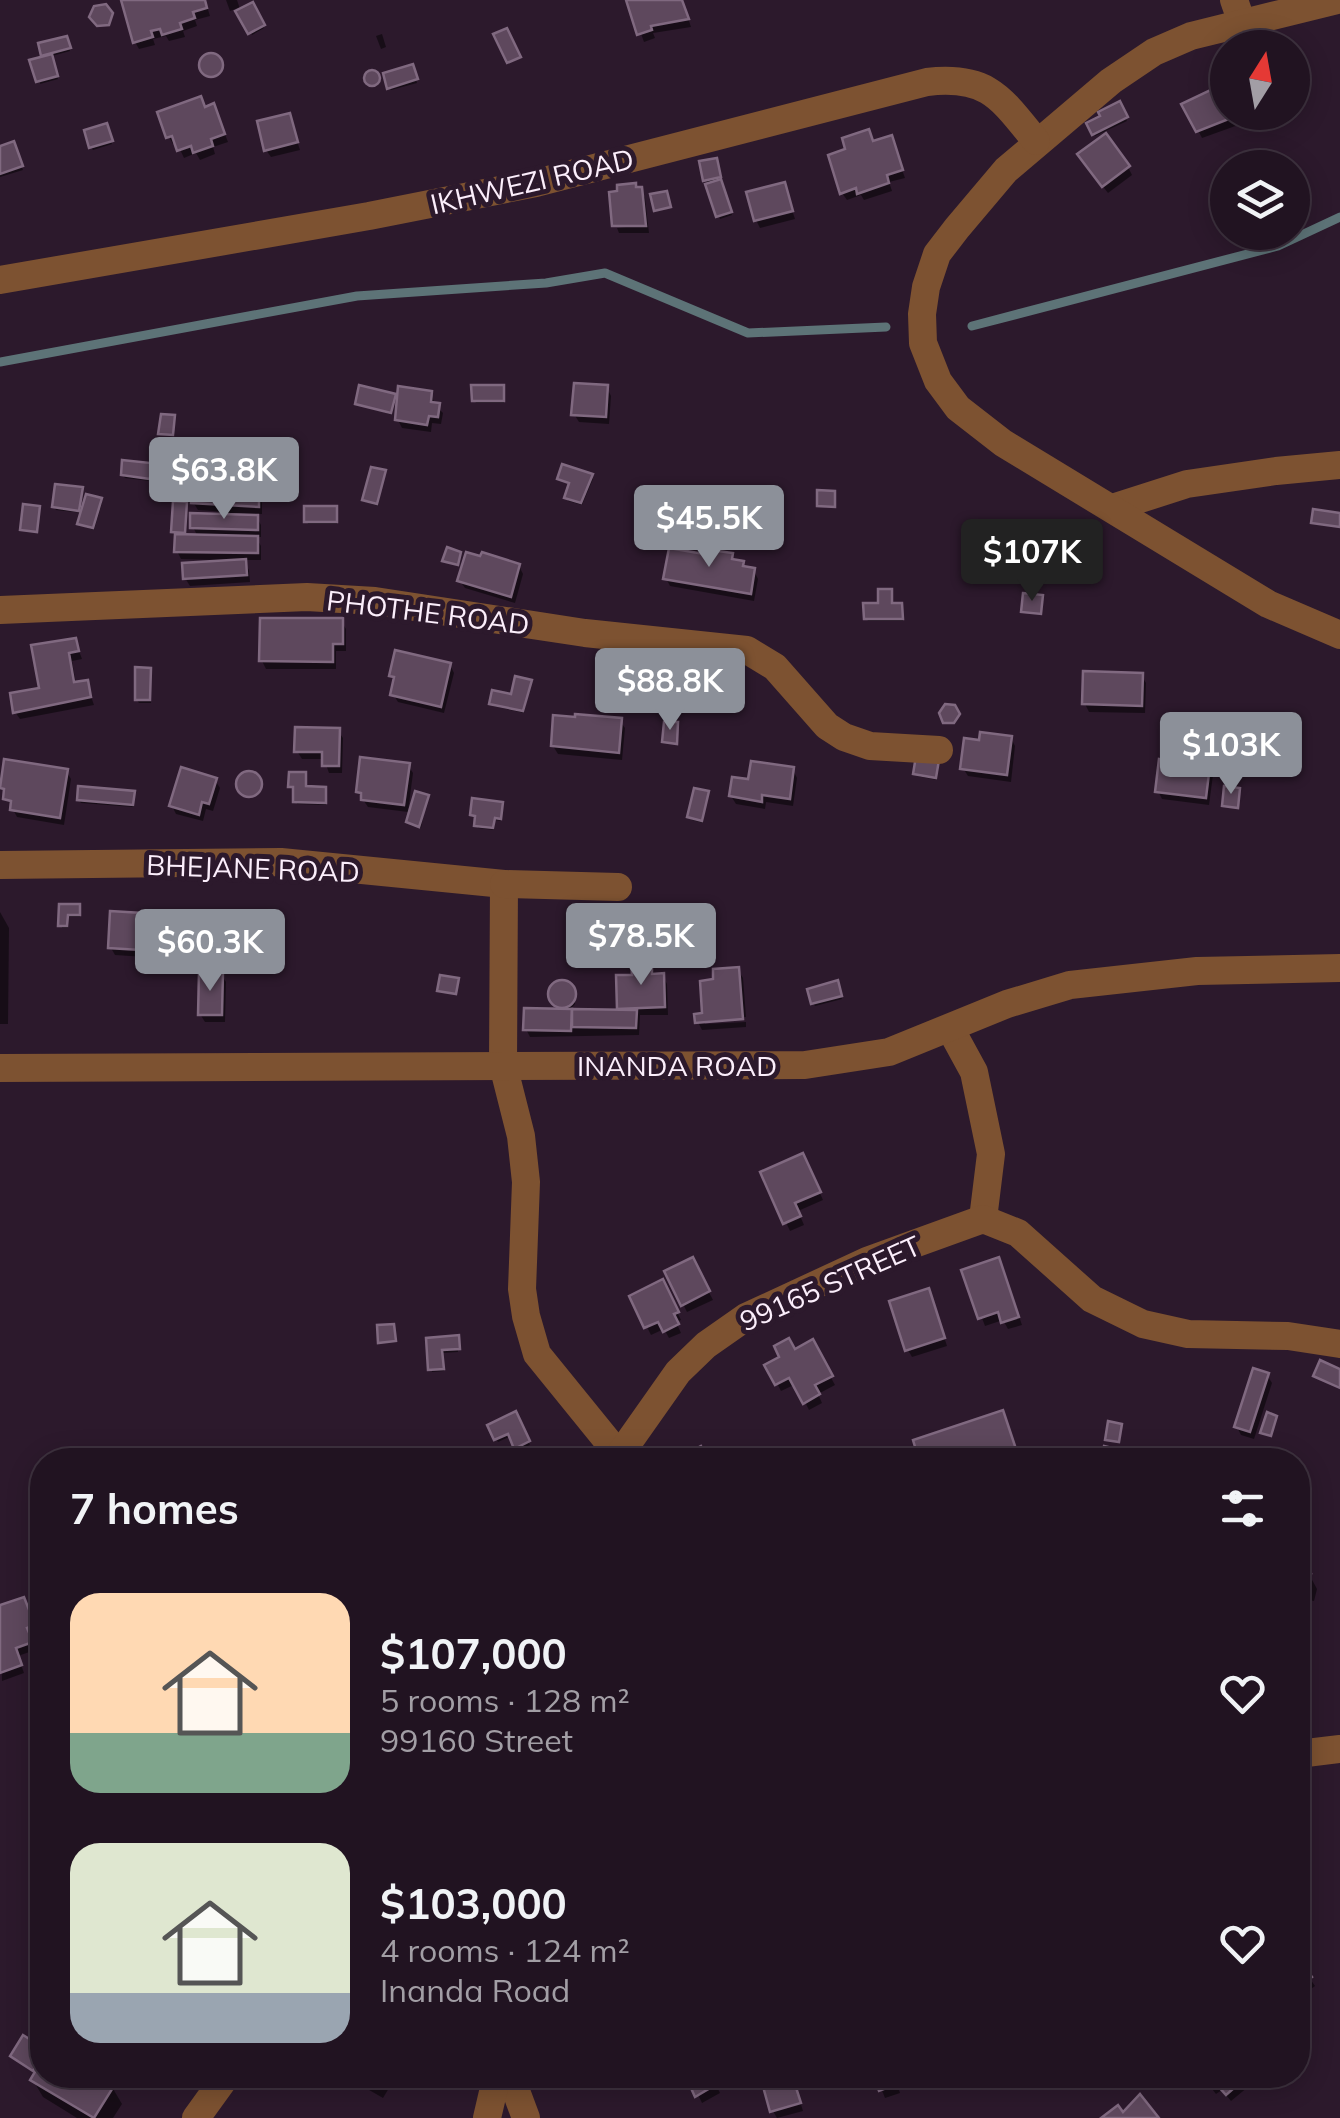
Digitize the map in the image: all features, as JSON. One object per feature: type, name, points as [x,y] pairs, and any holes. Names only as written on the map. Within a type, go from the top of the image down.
[{"type":"street","points":[[1337,0],[1238,12],[1154,52],[1110,80],[1006,170],[937,254],[926,288],[923,343],[938,380],[958,408],[1003,443],[1268,604],[1340,635]]},
{"type":"street","name":"IKHWEZI ROAD","points":[[0,280],[368,216],[536,182],[927,82],[959,80],[980,84],[1006,104],[1036,142]]},
{"type":"street","points":[[1112,508],[1187,484],[1340,465]]},
{"type":"street","name":"PHOTHE ROAD","points":[[0,610],[307,597],[374,601],[585,634],[747,650],[775,668],[827,726],[844,737],[870,746],[938,750]]},
{"type":"street","name":"BHEJANE ROAD","points":[[0,865],[281,862],[504,884],[618,887]]},
{"type":"street","points":[[504,884],[503,1065],[521,1136],[526,1182],[522,1289],[537,1354],[611,1448]]},
{"type":"street","name":"INANDA ROAD","points":[[0,1068],[805,1065],[889,1052],[1006,1004],[1070,985],[1197,972],[1340,968]]},
{"type":"street","points":[[950,1028],[974,1072],[991,1154],[983,1219],[1018,1233],[1092,1299],[1143,1324],[1188,1334],[1288,1336],[1340,1344]]},
{"type":"street","name":"99165 STREET","points":[[626,1448],[678,1372],[706,1344],[746,1317],[867,1261],[983,1219]]},
{"type":"street","points":[[1310,1753],[1340,1749]]},
{"type":"street","points":[[196,2118],[218,2088]]},
{"type":"street","points":[[487,2118],[494,2088]]},
{"type":"street","points":[[515,2088],[526,2118]]},
{"type":"building","points":[[121,0],[205,0],[207,8],[193,12],[195,18],[180,23],[182,29],[162,35],[160,29],[151,31],[153,37],[133,43]]},
{"type":"building","points":[[626,0],[682,0],[689,19],[651,26],[652,30],[637,35]]},
{"type":"building","points":[[253,2],[265,25],[248,34],[235,11]]},
{"type":"building","points":[[106,4],[113,13],[109,25],[97,26],[89,17],[94,6]]},
{"type":"building","points":[[507,28],[521,57],[507,63],[493,34]]},
{"type":"building","points":[[67,36],[71,48],[41,56],[38,43]]},
{"type":"building","points":[[211,53],[223,65],[211,77],[199,65]]},
{"type":"building","points":[[52,54],[58,76],[36,82],[29,60]]},
{"type":"building","points":[[413,64],[418,79],[387,89],[383,73]]},
{"type":"building","points":[[372,70],[380,78],[372,86],[364,78]]},
{"type":"building","points":[[1210,90],[1210,126],[1196,132],[1181,104]]},
{"type":"building","points":[[201,96],[205,107],[214,103],[225,134],[211,139],[213,146],[193,153],[191,146],[177,151],[172,136],[166,138],[157,112]]},
{"type":"building","points":[[1120,101],[1128,117],[1092,135],[1086,123]]},
{"type":"building","points":[[290,113],[298,142],[264,151],[257,121]]},
{"type":"building","points":[[107,123],[113,141],[89,148],[84,130]]},
{"type":"building","points":[[869,129],[873,141],[892,135],[903,170],[887,175],[889,183],[857,194],[856,188],[840,194],[828,155],[845,149],[842,138]]},
{"type":"building","points":[[1106,133],[1130,166],[1102,187],[1077,154]]},
{"type":"building","points":[[14,141],[23,166],[0,174],[0,146]]},
{"type":"building","points":[[717,158],[721,177],[703,181],[699,161]]},
{"type":"building","points":[[721,179],[732,212],[716,217],[705,184]]},
{"type":"building","points":[[785,182],[793,211],[754,221],[746,192]]},
{"type":"building","points":[[636,183],[636,187],[642,187],[646,226],[612,226],[609,192],[617,191],[617,185]]},
{"type":"building","points":[[667,191],[671,207],[654,211],[650,194]]},
{"type":"building","points":[[574,383],[608,385],[606,417],[571,415]]},
{"type":"building","points":[[359,385],[396,394],[391,413],[355,404]]},
{"type":"building","points":[[471,385],[504,385],[504,401],[472,401]]},
{"type":"building","points":[[398,386],[432,391],[431,402],[440,403],[438,417],[429,416],[427,425],[395,420]]},
{"type":"building","points":[[161,414],[175,415],[173,435],[158,434]]},
{"type":"building","points":[[216,448],[250,449],[249,467],[215,466]]},
{"type":"building","points":[[122,460],[151,463],[150,479],[121,475]]},
{"type":"building","points":[[163,464],[170,466],[170,480],[163,482],[156,480],[154,473],[156,466]]},
{"type":"building","points":[[562,464],[593,474],[581,503],[564,498],[569,483],[557,479]]},
{"type":"building","points":[[371,467],[386,470],[377,504],[362,500]]},
{"type":"building","points":[[55,484],[83,487],[79,511],[52,507]]},
{"type":"building","points":[[192,488],[259,492],[259,507],[191,503]]},
{"type":"building","points":[[817,490],[835,491],[835,507],[817,506]]},
{"type":"building","points":[[86,494],[102,498],[93,528],[77,524]]},
{"type":"building","points":[[173,501],[187,502],[185,533],[171,532]]},
{"type":"building","points":[[23,504],[40,506],[37,532],[20,530]]},
{"type":"building","points":[[304,506],[337,506],[337,522],[304,522]]},
{"type":"building","points":[[1313,509],[1340,513],[1340,527],[1311,523]]},
{"type":"building","points":[[190,513],[258,515],[258,530],[190,528]]},
{"type":"building","points":[[175,534],[258,536],[258,553],[174,552]]},
{"type":"building","points":[[447,547],[461,552],[458,565],[442,561]]},
{"type":"building","points":[[669,548],[710,555],[710,550],[733,553],[732,559],[755,568],[751,594],[663,579]]},
{"type":"building","points":[[466,552],[480,556],[482,552],[520,564],[511,597],[457,581]]},
{"type":"building","points":[[246,559],[247,575],[183,579],[182,563]]},
{"type":"building","points":[[878,589],[892,589],[892,603],[902,603],[903,619],[864,619],[863,603],[878,603]]},
{"type":"building","points":[[1023,593],[1043,595],[1041,614],[1021,612]]},
{"type":"building","points":[[260,618],[343,618],[343,644],[333,644],[333,662],[259,661]]},
{"type":"building","points":[[76,638],[79,651],[69,653],[74,682],[88,680],[91,697],[13,713],[10,693],[39,688],[31,645]]},
{"type":"building","points":[[395,650],[451,663],[441,707],[390,695],[394,677],[389,676]]},
{"type":"building","points":[[135,667],[151,668],[150,700],[135,700]]},
{"type":"building","points":[[1083,671],[1143,673],[1142,706],[1082,704]]},
{"type":"building","points":[[515,676],[532,680],[523,711],[489,704],[492,690],[511,694]]},
{"type":"building","points":[[945,704],[955,705],[960,714],[954,723],[943,723],[939,713]]},
{"type":"building","points":[[553,715],[622,718],[619,753],[551,746]]},
{"type":"building","points":[[664,722],[678,722],[677,744],[662,742]]},
{"type":"building","points":[[295,727],[340,728],[339,766],[322,766],[322,752],[294,752]]},
{"type":"building","points":[[980,732],[1012,736],[1007,775],[960,769],[964,738],[979,740]]},
{"type":"building","points":[[917,750],[940,754],[936,778],[913,774]]},
{"type":"building","points":[[360,757],[410,763],[404,805],[361,800],[361,793],[356,792]]},
{"type":"building","points":[[4,759],[68,769],[60,818],[10,810],[11,801],[3,799],[4,789],[0,788]]},
{"type":"building","points":[[1159,759],[1210,765],[1206,798],[1155,792]]},
{"type":"building","points":[[751,761],[794,767],[790,799],[762,795],[762,802],[729,796],[732,777],[748,779]]},
{"type":"building","points":[[181,767],[217,778],[209,804],[202,802],[199,815],[169,806]]},
{"type":"building","points":[[249,771],[258,775],[262,784],[258,793],[249,797],[240,793],[236,784],[240,775]]},
{"type":"building","points":[[289,772],[306,772],[306,786],[326,787],[326,803],[293,802]]},
{"type":"building","points":[[78,786],[135,791],[133,805],[77,800]]},
{"type":"building","points":[[1224,786],[1240,788],[1238,808],[1222,806]]},
{"type":"building","points":[[694,788],[709,791],[702,821],[687,817]]},
{"type":"building","points":[[415,791],[429,795],[419,827],[406,822]]},
{"type":"building","points":[[472,798],[503,802],[501,819],[495,818],[493,828],[474,826],[475,816],[470,815]]},
{"type":"building","points":[[59,904],[80,904],[80,915],[68,915],[67,926],[58,926]]},
{"type":"building","points":[[110,911],[159,914],[157,951],[108,948]]},
{"type":"building","points":[[665,922],[679,922],[680,937],[666,938]]},
{"type":"building","points":[[652,962],[652,974],[664,973],[665,1007],[617,1009],[616,975],[632,975],[631,963]]},
{"type":"building","points":[[739,967],[743,1019],[695,1023],[694,1014],[702,1013],[700,981],[713,979],[713,969]]},
{"type":"building","points":[[199,972],[223,972],[222,1015],[198,1015]]},
{"type":"building","points":[[440,975],[459,978],[456,994],[437,991]]},
{"type":"building","points":[[562,980],[572,984],[576,994],[572,1004],[562,1008],[552,1004],[548,994],[552,984]]},
{"type":"building","points":[[838,980],[842,996],[811,1004],[807,989]]},
{"type":"building","points":[[524,1008],[572,1009],[571,1031],[523,1030]]},
{"type":"building","points":[[572,1009],[637,1010],[636,1028],[572,1027]]},
{"type":"building","points":[[803,1153],[821,1192],[795,1203],[801,1216],[783,1224],[760,1172]]},
{"type":"building","points":[[693,1257],[710,1291],[681,1306],[664,1271]]},
{"type":"building","points":[[999,1257],[1019,1317],[1001,1323],[998,1312],[978,1319],[961,1270]]},
{"type":"building","points":[[663,1279],[679,1312],[674,1314],[679,1324],[663,1332],[658,1322],[644,1328],[629,1296]]},
{"type":"building","points":[[929,1288],[945,1338],[905,1351],[889,1301]]},
{"type":"building","points":[[394,1324],[396,1341],[378,1343],[377,1325]]},
{"type":"building","points":[[459,1335],[460,1349],[442,1350],[444,1369],[428,1370],[426,1338]]},
{"type":"building","points":[[789,1338],[795,1349],[813,1339],[833,1376],[815,1385],[820,1394],[803,1404],[789,1378],[775,1385],[764,1365],[779,1357],[774,1346]]},
{"type":"building","points":[[1320,1360],[1340,1369],[1340,1388],[1313,1376]]},
{"type":"building","points":[[1253,1368],[1269,1373],[1250,1432],[1234,1427]]},
{"type":"building","points":[[1003,1410],[1016,1448],[915,1448],[913,1440]]},
{"type":"building","points":[[516,1411],[530,1441],[514,1448],[508,1434],[494,1440],[487,1425]]},
{"type":"building","points":[[1267,1412],[1277,1416],[1271,1436],[1260,1433]]},
{"type":"building","points":[[1108,1421],[1122,1424],[1119,1442],[1105,1440]]},
{"type":"building","points":[[24,1597],[30,1612],[30,1643],[16,1648],[22,1665],[0,1673],[0,1605]]},
{"type":"building","points":[[23,2035],[30,2039],[30,2069],[10,2056]]},
{"type":"building","points":[[43,2088],[113,2088],[94,2118]]},
{"type":"building","points":[[691,2088],[710,2088],[695,2097]]},
{"type":"building","points":[[763,2088],[796,2088],[801,2103],[770,2112]]},
{"type":"building","points":[[1140,2094],[1159,2118],[1101,2118],[1118,2105],[1123,2112]]},
{"type":"waterway","points":[[972,326],[1278,246],[1340,217]]},
{"type":"waterway","points":[[0,362],[357,296],[546,283],[605,273],[748,333],[886,327]]}]
